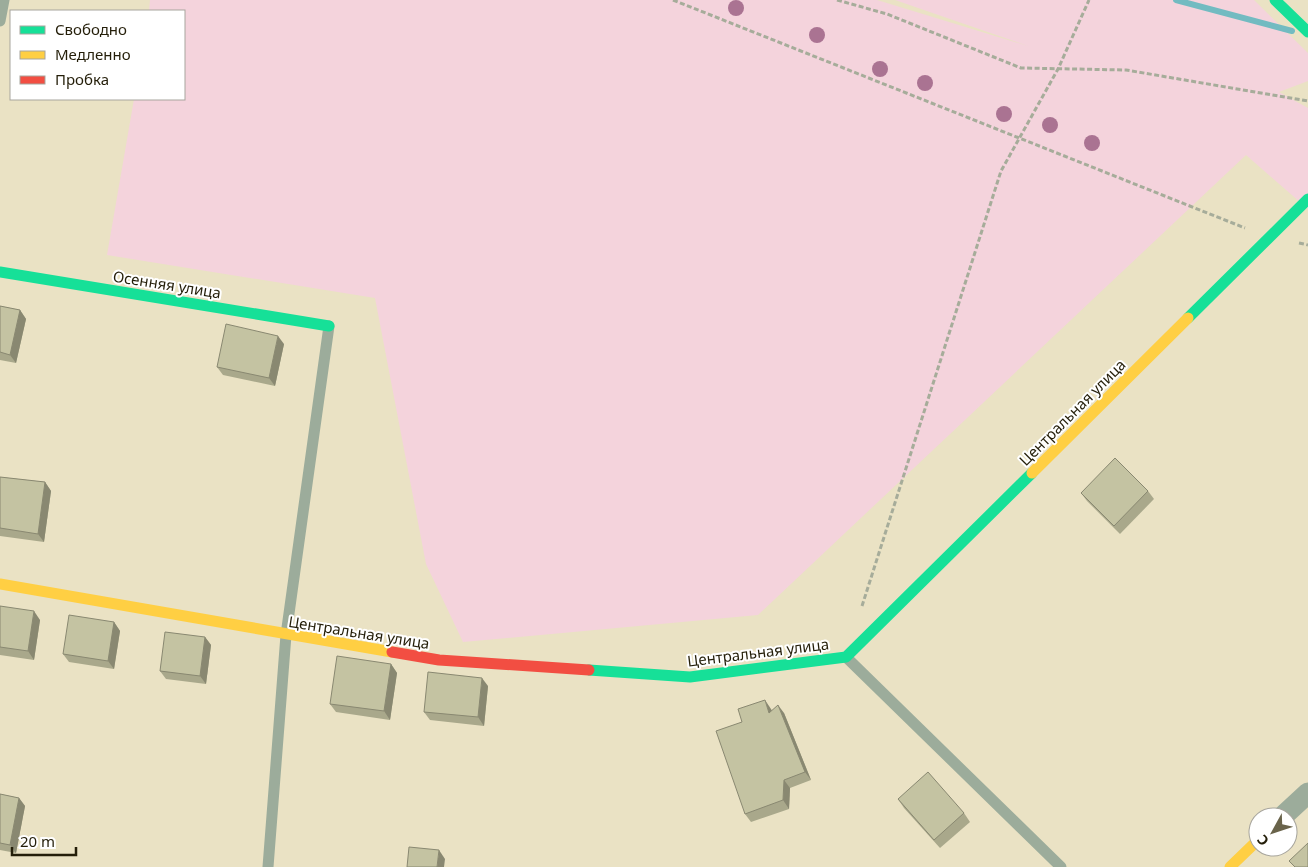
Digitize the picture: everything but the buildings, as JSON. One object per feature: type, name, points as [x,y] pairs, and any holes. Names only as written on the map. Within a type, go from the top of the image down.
[{"type":"street","points":[[1274,0],[1308,32]]},
{"type":"street","name":"Центральная улица","points":[[0,584],[439,660],[690,677],[846,657],[1308,199]]},
{"type":"street","name":"Осенняя улица","points":[[0,272],[329,326]]},
{"type":"street","points":[[1292,807],[1308,792]]},
{"type":"street","points":[[1230,867],[1248,850]]},
{"type":"lane","points":[[0,20],[4,0]]},
{"type":"lane","points":[[268,867],[286,635],[329,326]]},
{"type":"lane","points":[[846,657],[1061,867]]},
{"type":"path","points":[[673,0],[1269,237],[1308,245]]},
{"type":"path","points":[[836,0],[886,14],[1021,68],[1126,70],[1308,101]]},
{"type":"path","points":[[861,610],[1001,171],[1058,68],[1089,0]]},
{"type":"shaded area","points":[[150,0],[877,0],[1028,46],[895,0],[1254,0],[1308,53],[1308,81],[1279,92],[1308,108],[1308,209],[1246,155],[758,615],[463,642],[426,564],[375,298],[107,255],[134,100],[185,100],[185,10],[149,10]]},
{"type":"waterway","points":[[1176,0],[1292,31]]},
{"type":"traffic: fast","points":[[1275,0],[1308,32]]},
{"type":"traffic: fast","points":[[1188,318],[1308,199]]},
{"type":"traffic: fast","points":[[0,272],[329,326]]},
{"type":"traffic: fast","points":[[589,670],[690,677],[846,657],[1032,473]]},
{"type":"traffic: slow","points":[[1032,473],[1188,318]]},
{"type":"traffic: slow","points":[[0,584],[392,652]]},
{"type":"traffic: slow","points":[[1230,867],[1248,850]]},
{"type":"traffic: jam","points":[[392,652],[439,660],[589,670]]}]
